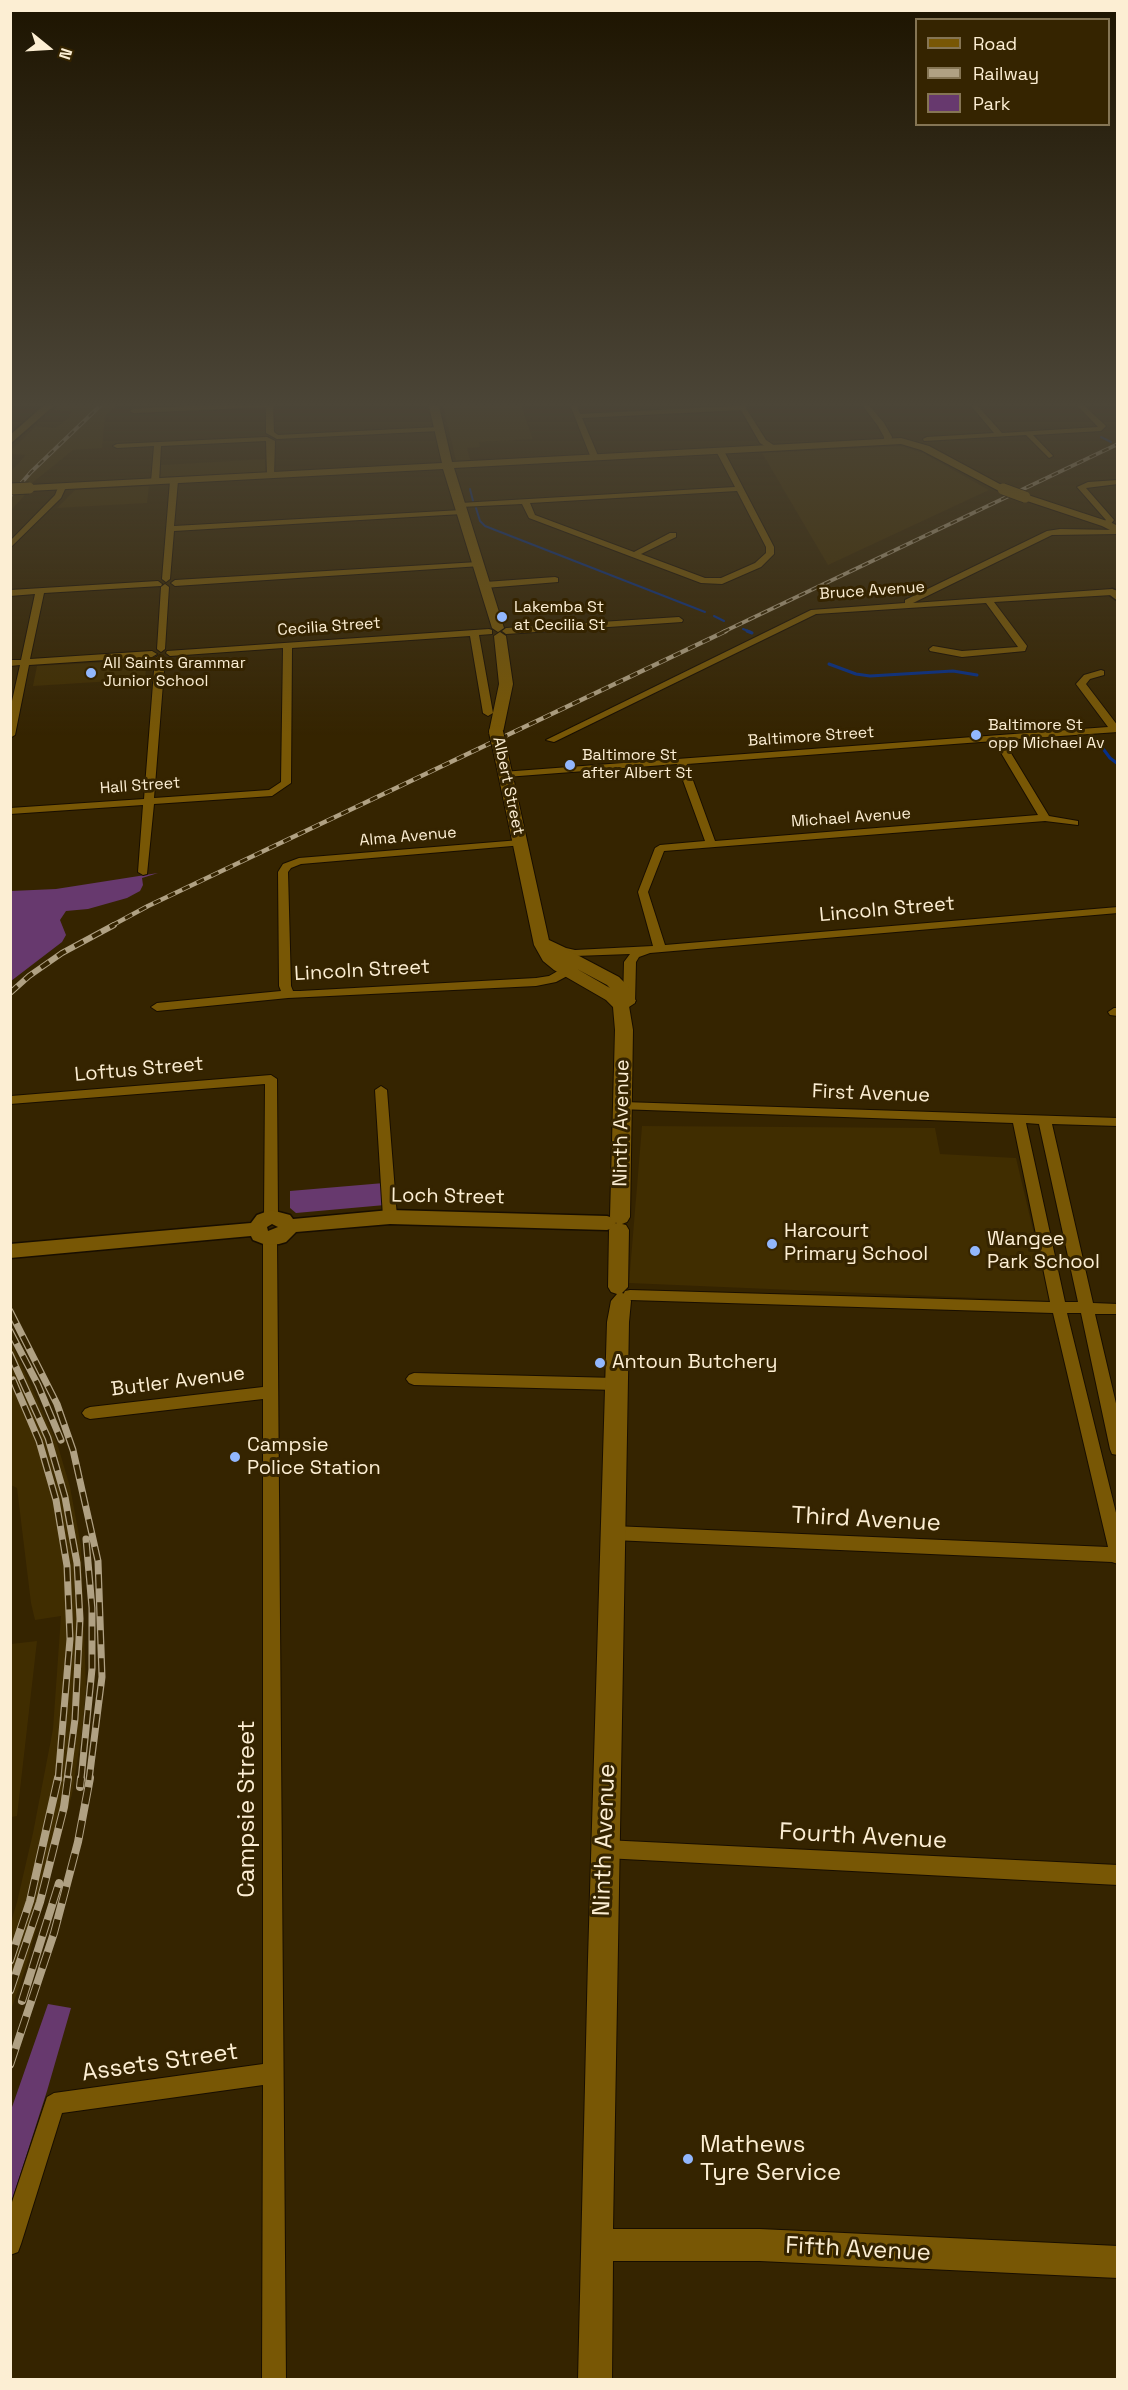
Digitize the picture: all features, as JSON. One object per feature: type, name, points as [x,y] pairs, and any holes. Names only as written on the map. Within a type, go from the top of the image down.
[{"type":"main road","name":"Albert Street","points":[[463,514],[498,631],[506,684],[498,739],[545,951],[567,971],[617,1000],[621,1006],[624,1030]]},
{"type":"main road","points":[[1075,514],[1106,524],[1118,532]]},
{"type":"main road","name":"Albert Street","points":[[533,902],[549,943]]},
{"type":"main road","points":[[549,943],[565,956],[613,981],[626,996],[628,1005],[624,1030]]},
{"type":"main road","name":"Ninth Avenue","points":[[595,2379],[613,1533],[617,1384],[623,1294],[615,1223],[624,1030]]},
{"type":"main road","name":"Fifth Avenue","points":[[598,2245],[760,2245],[1118,2262]]},
{"type":"street","points":[[10,546],[41,514]]},
{"type":"street","points":[[143,872],[171,514]]},
{"type":"street","points":[[170,530],[388,514]]},
{"type":"street","points":[[531,514],[532,516],[633,555],[709,582],[722,581],[758,565],[770,554],[770,547],[752,514]]},
{"type":"street","points":[[1104,514],[1110,520],[1106,524]]},
{"type":"street","points":[[902,605],[1050,533],[1060,531],[1118,532]]},
{"type":"street","points":[[633,555],[672,535]]},
{"type":"street","points":[[10,593],[478,564]]},
{"type":"street","points":[[485,585],[555,580]]},
{"type":"street","points":[[10,735],[40,591]]},
{"type":"street","points":[[933,591],[941,603]]},
{"type":"street","name":"Bruce Avenue","points":[[551,740],[814,612],[1116,594]]},
{"type":"street","points":[[933,649],[962,654],[1022,649],[1023,646],[988,600]]},
{"type":"street","name":"Cecilia Street","points":[[10,663],[679,620]]},
{"type":"street","name":"Albert Street","points":[[474,633],[488,713]]},
{"type":"street","name":"Hall Street","points":[[10,811],[272,793],[286,783],[288,645]]},
{"type":"street","points":[[1101,674],[1087,677],[1081,684],[1116,729]]},
{"type":"street","name":"Baltimore Street","points":[[506,774],[1116,729]]},
{"type":"street","points":[[997,738],[1045,818]]},
{"type":"street","points":[[681,761],[711,844]]},
{"type":"street","name":"Michael Avenue","points":[[660,949],[643,892],[660,848],[1045,818],[1074,823]]},
{"type":"street","name":"Alma Avenue","points":[[288,994],[285,986],[283,872],[286,866],[299,861],[520,843]]},
{"type":"street","name":"Lincoln Street","points":[[549,943],[570,952],[660,949],[1118,910]]},
{"type":"street","name":"Lincoln Street","points":[[628,1005],[629,967],[632,958],[639,953],[660,949]]},
{"type":"street","name":"Lincoln Street","points":[[584,965],[616,950]]},
{"type":"street","points":[[584,965],[583,974],[604,992]]},
{"type":"street","name":"Lincoln Street","points":[[157,1007],[288,994],[300,996],[548,981],[567,971]]},
{"type":"street","name":"Loftus Street","points":[[11,1100],[271,1078]]},
{"type":"street","name":"Campsie Street","points":[[271,1078],[266,1228],[271,1392],[274,2379]]},
{"type":"street","points":[[381,1090],[390,1217]]},
{"type":"street","name":"First Avenue","points":[[622,1107],[1118,1122]]},
{"type":"street","points":[[1019,1120],[1059,1308],[1117,1556]]},
{"type":"street","points":[[1045,1121],[1118,1449]]},
{"type":"street","name":"Loch Street","points":[[266,1228],[280,1218],[288,1226],[390,1217],[615,1223]]},
{"type":"street","points":[[10,1251],[266,1228]]},
{"type":"street","points":[[623,1294],[1118,1309]]},
{"type":"street","points":[[414,1378],[617,1384]]},
{"type":"street","name":"Butler Avenue","points":[[90,1413],[271,1392]]},
{"type":"street","name":"Third Avenue","points":[[613,1533],[1117,1556]]},
{"type":"street","name":"Fourth Avenue","points":[[605,1849],[1118,1875]]},
{"type":"street","name":"Assets Street","points":[[10,2244],[54,2104],[273,2073]]},
{"type":"shaded area","points":[[798,514],[938,514],[828,565]]},
{"type":"shaded area","name":"All Saints Grammar Junior School","points":[[147,660],[145,679],[33,686],[37,666]]},
{"type":"shaded area","name":"Harcourt Primary School","points":[[642,1126],[935,1128],[940,1154],[1016,1158],[1050,1301],[629,1283]]},
{"type":"shaded area","points":[[11,1342],[57,1443],[70,1487],[81,1546],[86,1688],[72,1794],[26,1967],[11,2010],[11,1922],[33,1833],[53,1729],[61,1616],[35,1620],[31,1603],[17,1488],[11,1485]]},
{"type":"shaded area","points":[[37,1641],[17,1816],[11,1817],[11,1644]]},
{"type":"green space","points":[[158,873],[142,878],[143,885],[140,891],[127,898],[88,909],[66,911],[60,920],[66,935],[62,942],[11,981],[11,891],[56,889]]},
{"type":"green space","points":[[384,1183],[385,1205],[296,1213],[290,1208],[290,1191]]},
{"type":"green space","points":[[48,2004],[71,2008],[11,2203],[11,2110]]},
{"type":"waterway","points":[[478,514],[485,526],[705,612]]},
{"type":"waterway","points":[[714,616],[724,621]]},
{"type":"waterway","points":[[743,629],[751,632]]},
{"type":"waterway","points":[[747,631],[752,633]]},
{"type":"waterway","points":[[829,664],[856,674],[870,676],[953,671],[977,675]]},
{"type":"waterway","points":[[1095,738],[1110,758],[1118,764]]},
{"type":"railway","points":[[723,632],[972,514]]},
{"type":"railway","points":[[111,926],[148,906],[726,631]]},
{"type":"railway","points":[[10,993],[29,976],[62,953],[114,925]]},
{"type":"railway","points":[[10,1311],[57,1404],[73,1450],[98,1561],[102,1677],[89,1780]]},
{"type":"railway","points":[[10,1331],[38,1385],[61,1440]]},
{"type":"railway","points":[[10,1354],[48,1438],[65,1497],[77,1563],[80,1619],[75,1719],[67,1780]]},
{"type":"railway","points":[[13,1380],[39,1441],[56,1500],[67,1566],[70,1639],[58,1780]]},
{"type":"railway","points":[[81,1780],[92,1669],[92,1608],[86,1539]]},
{"type":"railway","points":[[10,1961],[30,1901],[58,1778]]},
{"type":"railway","points":[[10,1991],[40,1902],[64,1807],[68,1778]]},
{"type":"railway","points":[[80,1787],[81,1778]]},
{"type":"railway","points":[[10,2065],[54,1933],[78,1842],[90,1778]]},
{"type":"railway","points":[[22,2001],[59,1883]]},
{"type":"place","name":"Lakemba St at Cecilia St","points":[[502,617]]},
{"type":"place","name":"All Saints Grammar Junior School","points":[[91,673]]},
{"type":"place","name":"Baltimore St opp Michael Av","points":[[976,735]]},
{"type":"place","name":"Baltimore St after Albert St","points":[[570,765]]},
{"type":"place","name":"Harcourt Primary School","points":[[772,1244]]},
{"type":"place","name":"Wangee Park School","points":[[975,1251]]},
{"type":"place","name":"Antoun Butchery","points":[[600,1363]]},
{"type":"place","name":"Campsie Police Station","points":[[235,1457]]},
{"type":"place","name":"Mathews Tyre Service","points":[[688,2159]]}]
